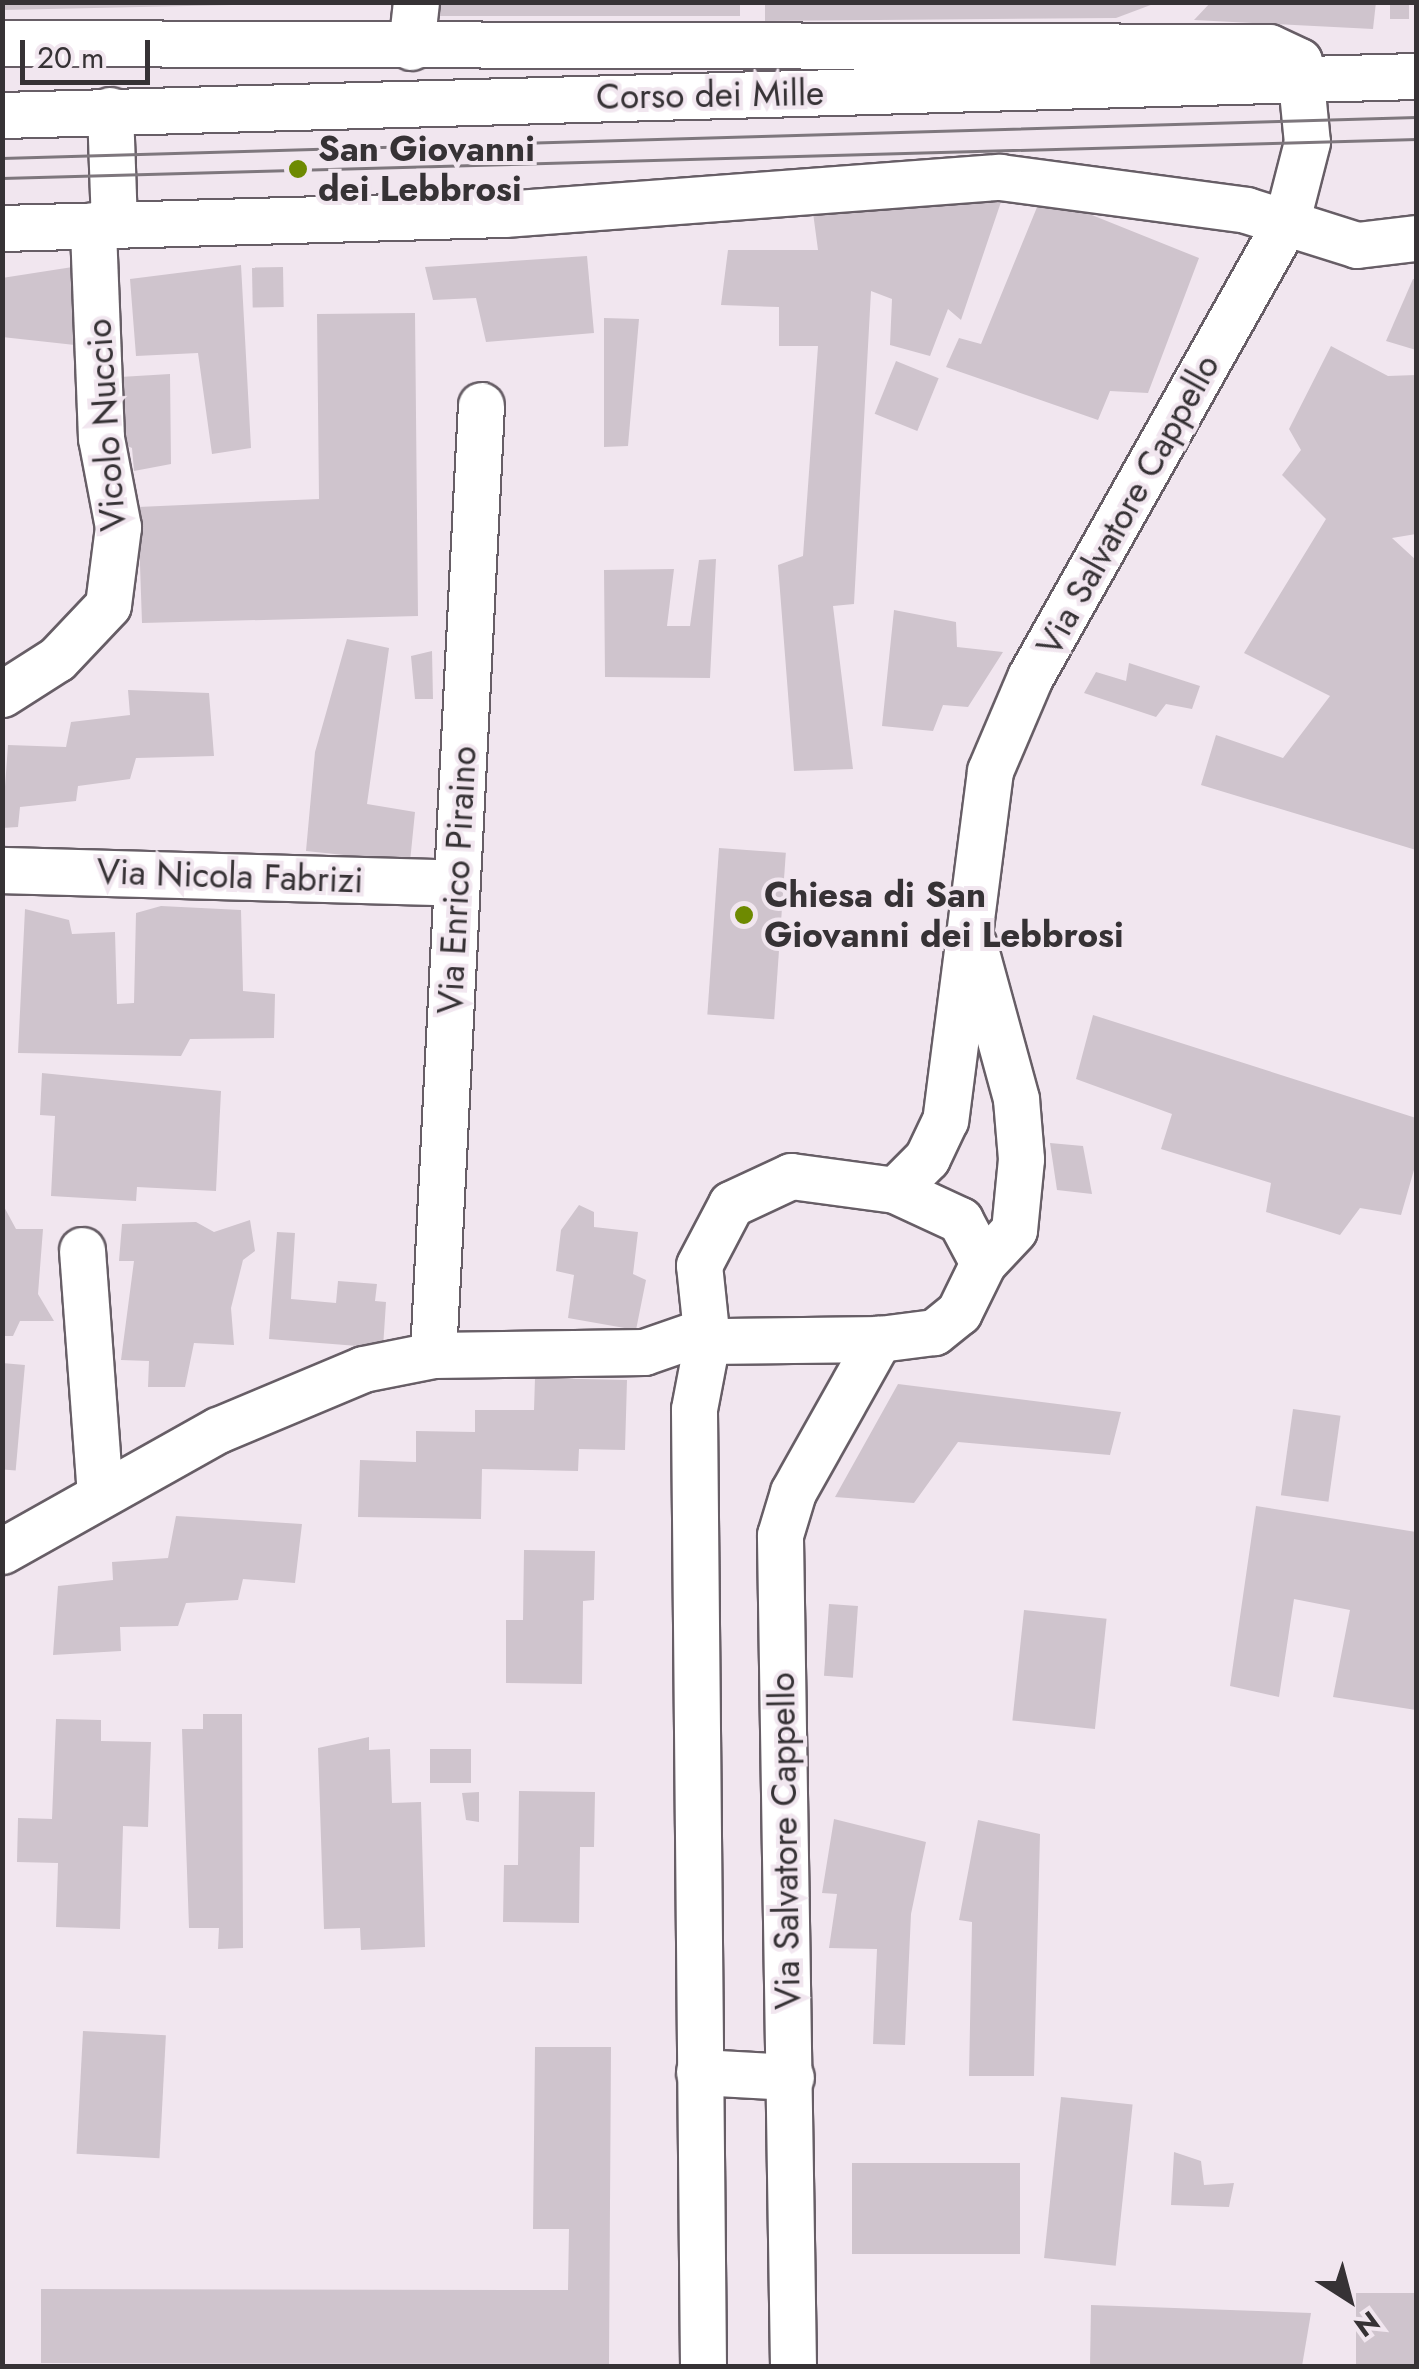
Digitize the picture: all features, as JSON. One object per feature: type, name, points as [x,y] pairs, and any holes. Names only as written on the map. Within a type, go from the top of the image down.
[{"type":"street","points":[[411,46],[416,2]]},
{"type":"street","points":[[2,43],[1270,48],[1299,61],[1306,81]]},
{"type":"street","name":"Corso dei Mille","points":[[2,115],[1416,76]]},
{"type":"street","name":"Via Salvatore Cappello","points":[[895,1190],[927,1158],[945,1120],[972,938],[990,771],[1030,677],[1286,220],[1302,177],[1306,81]]},
{"type":"street","name":"Vicolo Nuccio","points":[[2,694],[57,659],[108,605],[118,527],[102,438],[104,224],[110,110]]},
{"type":"street","points":[[2,228],[504,214],[1000,177],[1286,220],[1357,245],[1416,238]]},
{"type":"street","name":"Via Enrico Piraino","points":[[433,1355],[481,404]]},
{"type":"street","name":"Via Nicola Fabrizi","points":[[2,870],[457,883]]},
{"type":"street","name":"Via Salvatore Cappello","points":[[2,1551],[218,1430],[363,1369],[433,1355],[644,1352],[703,1337],[879,1339],[934,1332],[960,1312],[983,1262],[1014,1230],[1021,1159],[1016,1098],[972,938]]},
{"type":"street","points":[[703,2366],[694,1409],[703,1337],[699,1265],[731,1204],[791,1176],[895,1190],[960,1220],[983,1262]]},
{"type":"street","points":[[82,1250],[100,1493]]},
{"type":"street","name":"Via Salvatore Cappello","points":[[793,2366],[780,1535],[793,1492],[879,1339]]},
{"type":"street","points":[[700,2072],[791,2077]]},
{"type":"building","points":[[2,2],[372,2],[2,10]]},
{"type":"building","points":[[439,2],[740,2],[740,16],[439,16]]},
{"type":"building","points":[[765,2],[1156,3],[1116,18],[765,21]]},
{"type":"building","points":[[1211,2],[1376,2],[1373,29],[1194,20]]},
{"type":"building","points":[[1390,2],[1409,2],[1409,19],[1390,19]]},
{"type":"building","points":[[1042,195],[1199,258],[1148,393],[1110,391],[1098,420],[946,367],[959,338],[981,344]]},
{"type":"building","points":[[1002,199],[961,320],[948,309],[930,356],[890,345],[892,299],[871,291],[854,604],[833,606],[853,769],[794,771],[778,565],[803,556],[818,346],[779,346],[779,307],[721,305],[728,250],[818,250],[812,205]]},
{"type":"building","points":[[587,256],[594,333],[486,342],[476,298],[433,300],[425,267]]},
{"type":"building","points":[[241,265],[251,448],[212,454],[198,353],[136,356],[130,279]]},
{"type":"building","points":[[79,266],[84,346],[2,337],[2,278]]},
{"type":"building","points":[[283,267],[284,307],[253,308],[252,268]]},
{"type":"building","points":[[1416,279],[1416,350],[1386,341]]},
{"type":"building","points":[[415,313],[418,616],[142,623],[138,507],[319,499],[317,314]]},
{"type":"building","points":[[604,318],[639,319],[628,446],[604,447]]},
{"type":"building","points":[[1331,346],[1388,376],[1416,375],[1416,534],[1392,538],[1416,560],[1416,850],[1201,785],[1216,735],[1283,758],[1330,696],[1244,653],[1326,519],[1282,475],[1301,450],[1289,429]]},
{"type":"building","points":[[896,361],[939,378],[917,431],[875,414]]},
{"type":"building","points":[[170,374],[171,464],[134,471],[132,448],[123,444],[120,377]]},
{"type":"building","points":[[716,559],[710,678],[605,677],[604,570],[674,569],[667,626],[690,626],[699,560]]},
{"type":"building","points":[[894,610],[956,622],[957,647],[1003,652],[968,707],[943,705],[933,731],[882,726]]},
{"type":"building","points":[[347,639],[389,648],[367,804],[415,812],[410,862],[306,851],[315,752]]},
{"type":"building","points":[[432,651],[433,699],[415,699],[411,656]]},
{"type":"building","points":[[1129,663],[1200,686],[1192,709],[1166,704],[1156,717],[1084,693],[1096,672],[1126,681]]},
{"type":"building","points":[[128,690],[209,693],[214,756],[136,758],[130,779],[78,786],[76,801],[20,807],[18,827],[2,828],[8,745],[66,747],[71,722],[130,715]]},
{"type":"building","name":"Chiesa di San Giovanni dei Lebbrosi","points":[[719,848],[786,853],[774,1019],[707,1015]]},
{"type":"building","points":[[161,906],[241,910],[243,991],[275,994],[274,1038],[190,1039],[181,1056],[18,1053],[25,909],[69,920],[72,934],[115,932],[117,1004],[134,1003],[136,913]]},
{"type":"building","points":[[1093,1015],[1416,1118],[1416,1163],[1401,1215],[1360,1208],[1340,1235],[1266,1212],[1271,1183],[1161,1149],[1172,1114],[1076,1079]]},
{"type":"building","points":[[42,1073],[221,1091],[216,1191],[137,1187],[136,1201],[51,1196],[55,1116],[40,1115]]},
{"type":"building","points":[[1050,1143],[1083,1146],[1092,1194],[1057,1190]]},
{"type":"building","points":[[2,1203],[16,1229],[43,1229],[38,1294],[54,1321],[20,1321],[13,1336],[2,1336]]},
{"type":"building","points":[[579,1205],[594,1212],[594,1227],[638,1232],[633,1274],[646,1280],[636,1330],[568,1318],[574,1275],[556,1271],[561,1230]]},
{"type":"building","points":[[250,1220],[255,1251],[243,1260],[231,1308],[234,1345],[194,1343],[185,1387],[148,1387],[149,1361],[121,1360],[134,1261],[119,1261],[122,1224],[196,1222],[214,1232]]},
{"type":"building","points":[[277,1232],[295,1233],[291,1299],[336,1303],[338,1281],[377,1284],[375,1301],[386,1302],[383,1348],[269,1339]]},
{"type":"building","points":[[2,1363],[25,1365],[16,1471],[2,1469]]},
{"type":"building","points":[[535,1378],[627,1380],[625,1450],[579,1449],[578,1471],[482,1469],[481,1519],[358,1517],[360,1460],[416,1462],[416,1431],[475,1432],[475,1410],[534,1410]]},
{"type":"building","points":[[898,1384],[1121,1412],[1110,1455],[958,1442],[914,1503],[835,1497]]},
{"type":"building","points":[[1293,1409],[1341,1416],[1328,1502],[1281,1495]]},
{"type":"building","points":[[1256,1506],[1416,1532],[1416,1710],[1333,1697],[1350,1610],[1294,1599],[1279,1697],[1230,1686]]},
{"type":"building","points":[[176,1516],[302,1524],[295,1583],[243,1579],[238,1600],[186,1603],[178,1626],[120,1627],[121,1651],[53,1655],[58,1586],[113,1580],[112,1562],[168,1558]]},
{"type":"building","points":[[524,1550],[595,1551],[594,1600],[583,1601],[582,1684],[506,1683],[506,1620],[523,1620]]},
{"type":"building","points":[[829,1604],[858,1606],[853,1678],[824,1676]]},
{"type":"building","points":[[1024,1610],[1107,1619],[1095,1729],[1012,1720]]},
{"type":"building","points":[[203,1714],[242,1714],[243,1948],[218,1949],[219,1928],[189,1928],[182,1729],[203,1729]]},
{"type":"building","points":[[56,1719],[101,1720],[101,1741],[151,1742],[148,1827],[123,1826],[120,1929],[56,1927],[58,1863],[17,1862],[18,1818],[52,1819]]},
{"type":"building","points":[[369,1737],[369,1750],[390,1749],[392,1803],[421,1802],[425,1947],[361,1950],[360,1928],[324,1929],[318,1748]]},
{"type":"building","points":[[430,1749],[471,1749],[471,1783],[430,1783]]},
{"type":"building","points":[[519,1791],[595,1792],[594,1847],[580,1847],[579,1923],[503,1922],[504,1865],[518,1865]]},
{"type":"building","points":[[479,1792],[479,1822],[466,1820],[462,1793]]},
{"type":"building","points":[[834,1819],[926,1842],[911,1914],[905,2045],[873,2044],[877,1949],[829,1948],[837,1894],[822,1893]]},
{"type":"building","points":[[978,1820],[1040,1834],[1034,2076],[969,2076],[972,1922],[959,1920]]},
{"type":"building","points":[[83,2031],[166,2035],[159,2158],[77,2154]]},
{"type":"building","points":[[535,2047],[611,2047],[609,2364],[41,2363],[41,2289],[568,2290],[569,2229],[533,2229]]},
{"type":"building","points":[[1061,2097],[1133,2105],[1116,2266],[1044,2258]]},
{"type":"building","points":[[1174,2152],[1201,2161],[1204,2185],[1234,2183],[1229,2207],[1171,2205]]},
{"type":"building","points":[[852,2163],[1020,2163],[1020,2254],[852,2254]]},
{"type":"building","points":[[1356,2293],[1416,2293],[1416,2366],[1356,2366]]},
{"type":"building","points":[[1091,2305],[1311,2313],[1302,2366],[1090,2366]]},
{"type":"tram line","points":[[2,158],[1416,117]]},
{"type":"tram line","points":[[2,178],[1416,139]]},
{"type":"place","name":"San Giovanni dei Lebbrosi","points":[[298,169]]},
{"type":"place","name":"Chiesa di San Giovanni dei Lebbrosi","points":[[744,915]]}]
